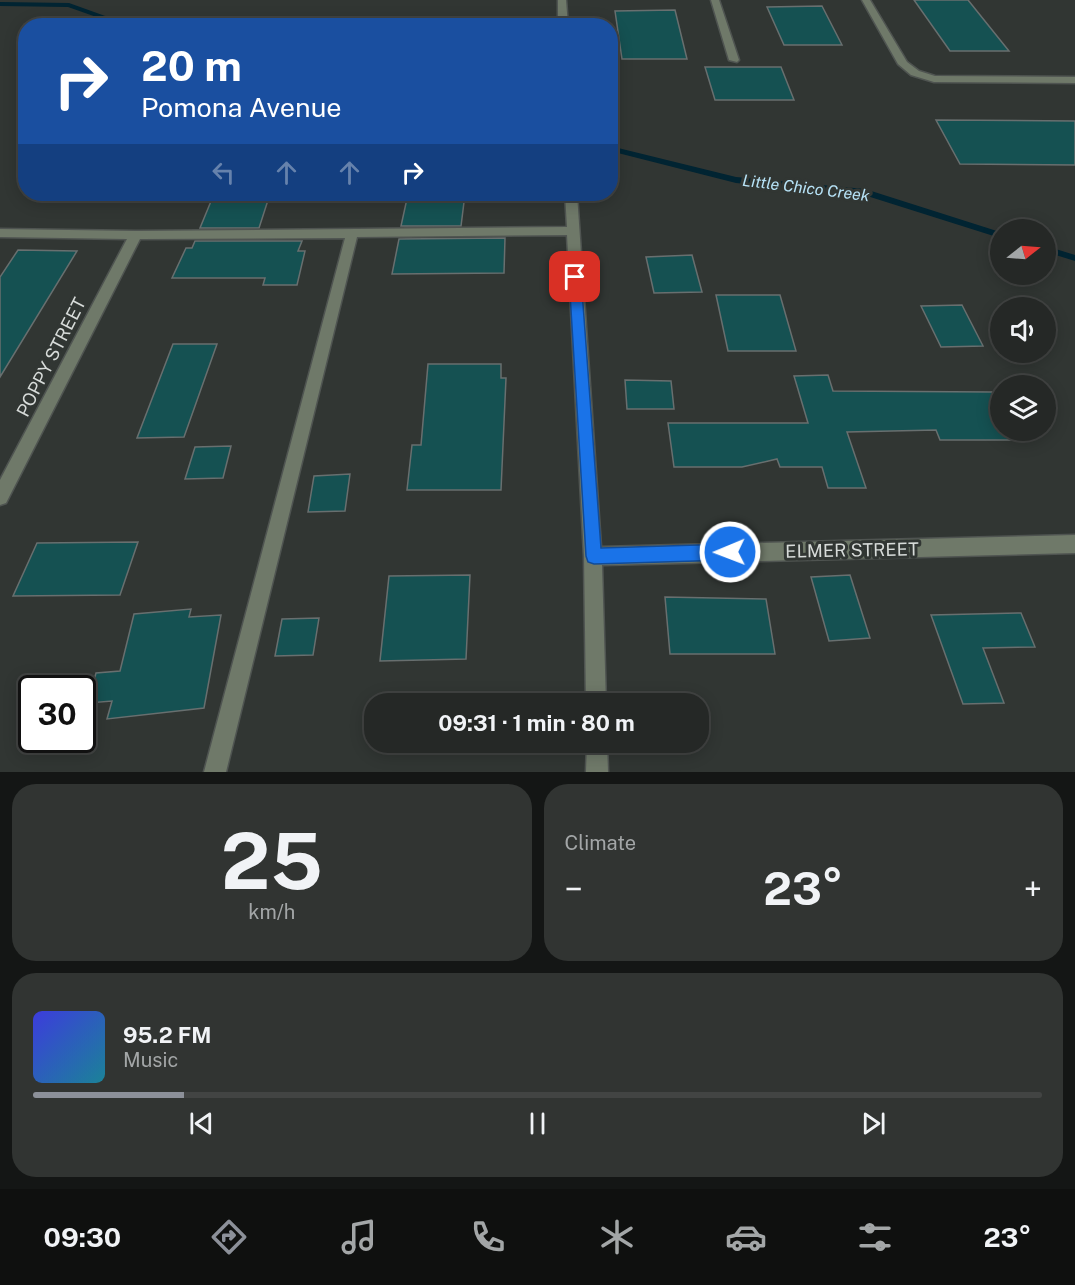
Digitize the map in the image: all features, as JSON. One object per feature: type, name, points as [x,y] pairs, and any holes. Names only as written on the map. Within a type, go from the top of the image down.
[{"type":"street","points":[[562,0],[563,18]]},
{"type":"street","points":[[715,0],[734,60]]},
{"type":"street","points":[[866,0],[903,64],[923,76],[934,79],[1075,80]]},
{"type":"street","points":[[571,201],[594,556],[596,693]]},
{"type":"street","points":[[0,233],[136,235],[572,231]]},
{"type":"street","points":[[215,772],[352,233]]},
{"type":"street","name":"POPPY STREET","points":[[0,497],[136,235]]},
{"type":"street","name":"ELMER STREET","points":[[594,556],[1075,544]]},
{"type":"street","points":[[597,753],[597,772]]},
{"type":"building","points":[[914,0],[968,0],[1009,51],[950,51]]},
{"type":"building","points":[[822,6],[842,45],[784,45],[767,7]]},
{"type":"building","points":[[675,10],[687,59],[622,59],[618,18],[616,18],[615,11]]},
{"type":"building","points":[[705,67],[781,67],[794,100],[715,100]]},
{"type":"building","points":[[936,120],[1075,121],[1075,165],[960,164]]},
{"type":"building","points":[[211,201],[268,201],[259,228],[200,228]]},
{"type":"building","points":[[406,201],[464,201],[461,226],[401,226]]},
{"type":"building","points":[[505,238],[504,273],[392,274],[399,239]]},
{"type":"building","points":[[195,241],[302,241],[298,251],[305,251],[297,285],[263,285],[265,278],[172,278],[186,248],[192,248]]},
{"type":"building","points":[[18,250],[77,251],[0,377],[0,277]]},
{"type":"building","points":[[692,255],[702,292],[654,293],[646,257]]},
{"type":"building","points":[[716,295],[780,295],[796,351],[728,351]]},
{"type":"building","points":[[962,305],[983,346],[941,347],[921,306]]},
{"type":"building","points":[[173,344],[217,344],[184,437],[137,438]]},
{"type":"building","points":[[428,364],[501,364],[501,378],[506,378],[501,490],[407,490],[412,445],[421,445]]},
{"type":"building","points":[[828,375],[833,391],[990,392],[990,440],[940,440],[936,430],[847,432],[866,488],[828,488],[822,467],[780,467],[777,459],[742,467],[674,467],[668,423],[808,423],[794,376]]},
{"type":"building","points":[[625,380],[671,381],[674,409],[627,409]]},
{"type":"building","points":[[231,446],[223,478],[185,479],[195,447]]},
{"type":"building","points":[[350,474],[345,511],[308,512],[314,476]]},
{"type":"building","points":[[138,542],[120,595],[13,596],[37,543]]},
{"type":"building","points":[[470,575],[466,659],[380,661],[389,576]]},
{"type":"building","points":[[850,575],[870,638],[829,641],[811,577]]},
{"type":"building","points":[[665,597],[766,599],[775,654],[670,654]]},
{"type":"building","points":[[191,609],[189,617],[221,615],[204,708],[107,719],[112,701],[96,702],[95,675],[96,673],[120,671],[134,614]]},
{"type":"building","points":[[1021,613],[1035,647],[983,648],[1004,703],[963,704],[931,615]]},
{"type":"building","points":[[319,618],[313,655],[275,656],[282,619]]},
{"type":"waterway","name":"Little Chico Creek","points":[[0,4],[69,5],[107,18]]},
{"type":"waterway","name":"Little Chico Creek","points":[[618,150],[736,180],[865,192],[990,232]]},
{"type":"waterway","name":"Little Chico Creek","points":[[1056,252],[1075,258]]},
{"type":"route","points":[[575,277],[594,556],[730,552]]}]
